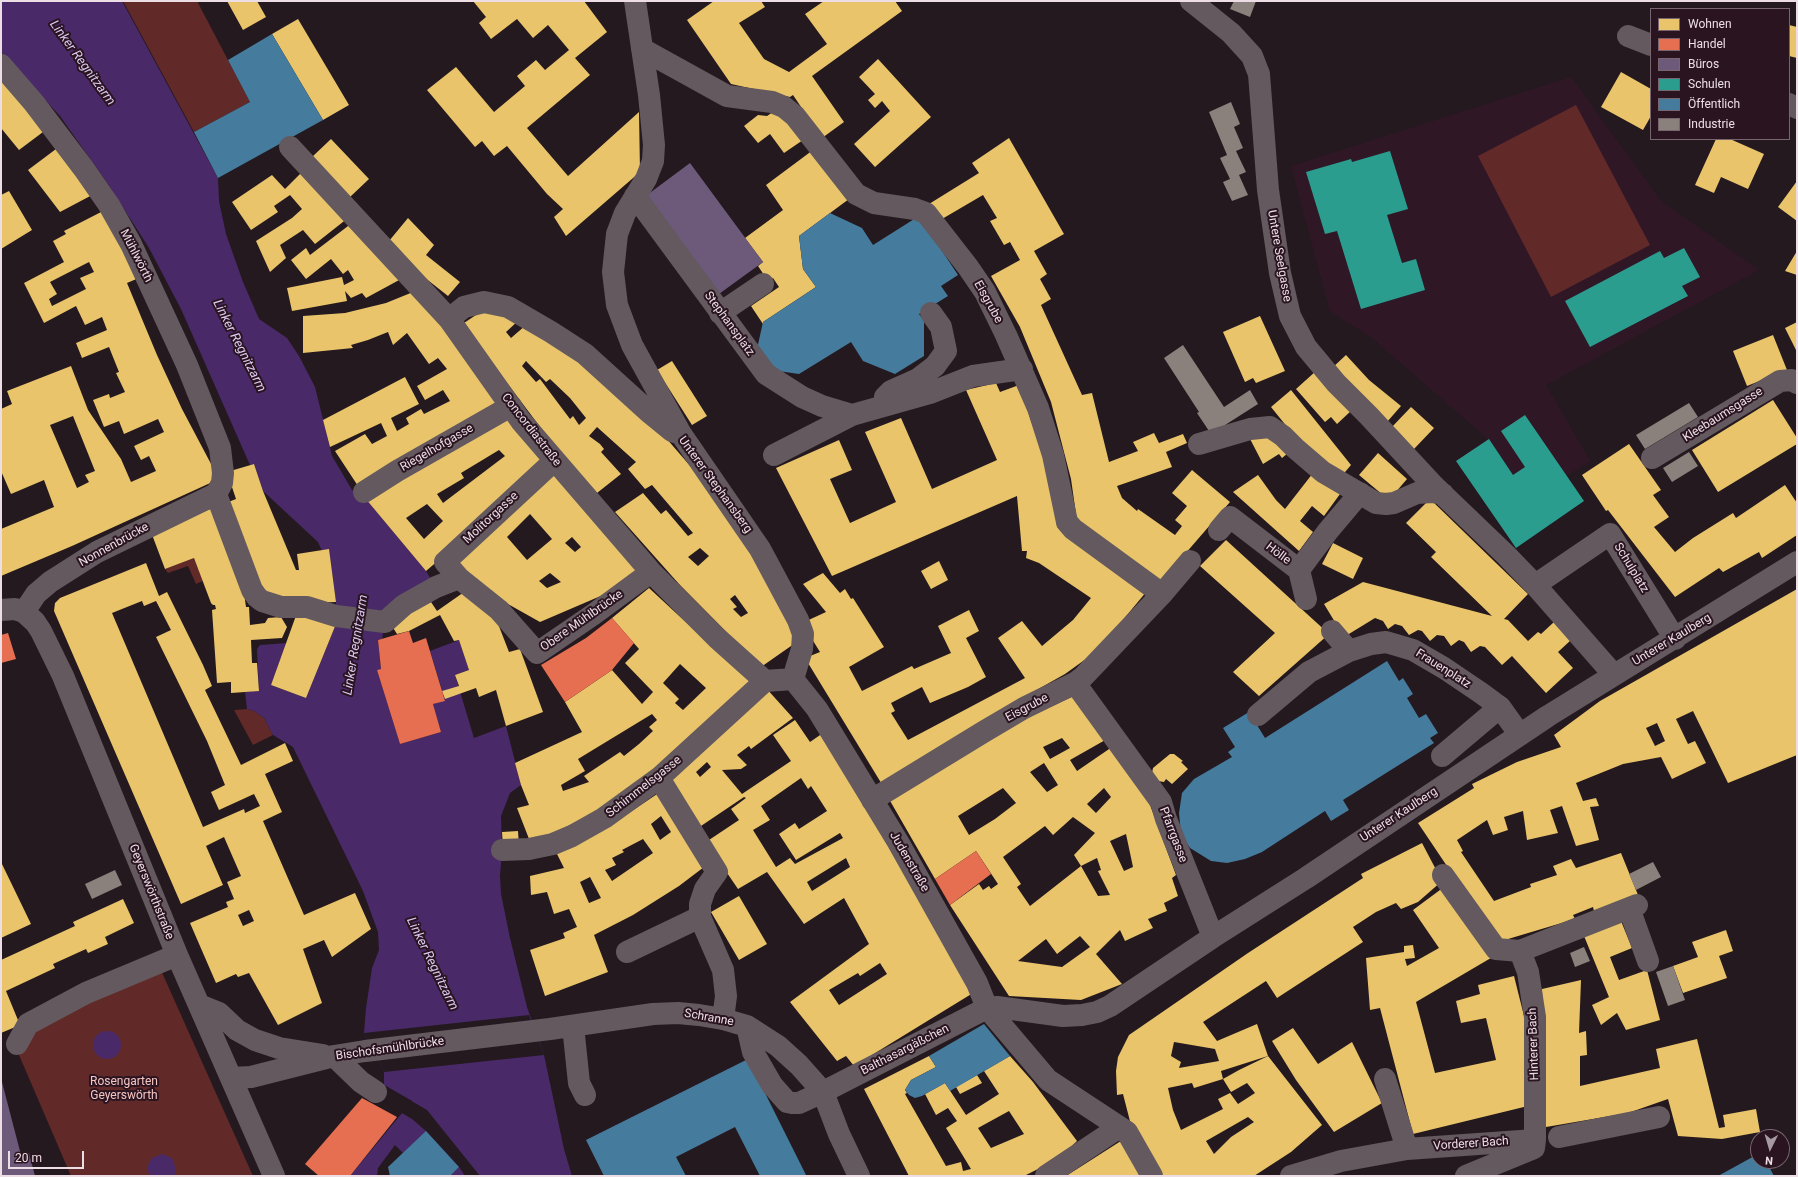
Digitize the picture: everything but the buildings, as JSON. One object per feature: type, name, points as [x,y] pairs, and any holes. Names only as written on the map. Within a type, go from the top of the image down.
[{"type":"street","points":[[635,1],[654,145],[646,179],[625,213],[616,241],[613,272],[617,305],[632,344],[682,434]]},
{"type":"street","name":"Untere Seelgasse","points":[[1191,1],[1231,33],[1252,56],[1259,74],[1268,190],[1280,272],[1290,316],[1306,347],[1326,373],[1369,416],[1438,490]]},
{"type":"street","points":[[1628,36],[1650,45]]},
{"type":"street","name":"Eisgrube","points":[[642,49],[727,96],[772,102],[784,107],[795,116],[856,194],[874,203],[915,209],[926,213],[968,267],[984,292],[1022,369],[1038,408],[1053,455],[1067,522],[1073,529],[1162,594]]},
{"type":"street","name":"Mühlwörth","points":[[1,65],[34,104],[84,169],[109,205],[131,244],[187,365],[220,448],[223,473],[222,483],[216,494]]},
{"type":"street","name":"Concordiastraße","points":[[290,147],[449,319],[511,406],[554,461],[651,572],[717,638],[765,681]]},
{"type":"street","name":"Stephansplatz","points":[[635,196],[766,374],[802,398],[822,406],[862,412]]},
{"type":"street","points":[[720,313],[763,284]]},
{"type":"street","name":"Unterer Stephansberg","points":[[449,319],[464,307],[484,302],[508,307],[585,354],[672,431],[682,434],[760,549],[798,620],[803,634],[802,649],[793,679]]},
{"type":"street","points":[[774,455],[862,412],[891,391],[918,379],[935,366],[946,351],[941,327],[931,313]]},
{"type":"street","points":[[862,412],[930,393],[973,376],[1022,369]]},
{"type":"street","name":"Kleebaumsgasse","points":[[1652,458],[1780,381],[1792,380],[1797,383]]},
{"type":"street","name":"Riegelhofgasse","points":[[364,492],[397,471],[511,406]]},
{"type":"street","points":[[1199,444],[1250,429],[1270,427],[1283,436],[1323,472],[1376,503],[1394,503],[1417,493],[1438,490],[1535,585],[1614,675]]},
{"type":"street","name":"Molitorgasse","points":[[459,578],[445,562],[554,461]]},
{"type":"street","name":"Hölle","points":[[1219,530],[1230,517],[1299,570],[1328,531],[1360,493]]},
{"type":"street","points":[[216,494],[252,590],[262,601],[281,607],[307,607],[336,616],[385,622],[404,605],[436,587],[459,578]]},
{"type":"street","name":"Nonnenbrücke","points":[[24,612],[36,594],[50,582],[97,552],[216,494]]},
{"type":"street","name":"Schulplatz","points":[[1535,585],[1610,534],[1675,639]]},
{"type":"street","name":"Eisgrube","points":[[872,800],[1024,708],[1084,677],[1162,594],[1190,560]]},
{"type":"street","name":"Unterer Kaulberg","points":[[988,1008],[997,1007],[1062,1016],[1082,1015],[1097,1012],[1126,996],[1213,937],[1306,878],[1520,734],[1797,562]]},
{"type":"street","points":[[1299,570],[1306,599]]},
{"type":"street","name":"Obere Mühlbrücke","points":[[459,578],[499,610],[537,653],[594,614],[651,572]]},
{"type":"street","points":[[1,610],[15,609],[24,612]]},
{"type":"street","name":"Geyerswörthstraße","points":[[24,612],[41,631],[63,676],[177,955],[274,1176]]},
{"type":"street","points":[[1332,631],[1349,651]]},
{"type":"street","name":"Frauenplatz","points":[[1258,715],[1309,672],[1349,651],[1371,644],[1386,642],[1413,650],[1444,668],[1500,707],[1520,734]]},
{"type":"street","points":[[765,681],[793,679]]},
{"type":"street","name":"Judenstraße","points":[[793,679],[817,709],[898,842],[973,976],[988,1008],[1048,1080],[1123,1130]]},
{"type":"street","name":"Schimmelsgasse","points":[[502,850],[536,848],[572,836],[617,810],[659,778],[765,681]]},
{"type":"street","name":"Pfarrgasse","points":[[1075,683],[1161,802],[1166,819],[1213,937]]},
{"type":"street","points":[[1442,756],[1500,707]]},
{"type":"street","points":[[659,778],[717,872],[705,889],[700,904],[700,917],[724,970],[726,996],[723,1019]]},
{"type":"street","points":[[1444,875],[1496,949],[1520,951],[1633,907],[1648,961]]},
{"type":"street","points":[[627,952],[700,917]]},
{"type":"street","name":"Hinterer Bach","points":[[1520,951],[1528,972],[1536,1017],[1535,1140]]},
{"type":"street","points":[[17,1044],[28,1024],[86,993],[177,955]]},
{"type":"street","points":[[199,1005],[219,1013],[237,1030],[255,1040],[279,1048],[334,1056],[361,1082],[376,1092]]},
{"type":"street","name":"Balthasargäßchen","points":[[747,1026],[753,1052],[772,1085],[787,1102],[799,1103],[988,1008]]},
{"type":"street","name":"Schranne","points":[[550,1029],[653,1014],[678,1013],[723,1019],[747,1026],[778,1046],[799,1065],[823,1092],[839,1134],[858,1176]]},
{"type":"street","points":[[573,1026],[579,1083],[585,1095]]},
{"type":"street","name":"Bischofsmühlbrücke","points":[[231,1078],[265,1074],[334,1056],[365,1051],[550,1029]]},
{"type":"street","points":[[1385,1080],[1408,1149]]},
{"type":"street","points":[[1559,1137],[1659,1117]]},
{"type":"street","points":[[1046,1176],[1085,1151],[1123,1130],[1152,1176]]},
{"type":"street","points":[[1466,1176],[1534,1148],[1535,1140]]},
{"type":"street","name":"Vorderer Bach","points":[[1291,1176],[1341,1161],[1408,1149],[1535,1140]]},
{"type":"shaded area","points":[[1571,77],[1661,201],[1759,270],[1546,385],[1590,461],[1567,476],[1584,501],[1516,548],[1456,461],[1488,439],[1372,338],[1330,311],[1291,166]]},
{"type":"green space","points":[[123,1],[197,1],[250,102],[194,132]]},
{"type":"green space","points":[[1576,105],[1650,245],[1551,297],[1478,156]]},
{"type":"green space","points":[[194,558],[203,581],[196,584],[188,566],[168,573],[165,569]]},
{"type":"green space","points":[[247,709],[254,711],[264,718],[273,735],[253,745],[234,710]]},
{"type":"green space","name":"Rosengarten Geyerswörth","points":[[160,968],[253,1176],[71,1176],[19,1055],[21,1046],[32,1030]]},
{"type":"water","name":"Linker Regnitzarm","points":[[1,1],[122,1],[218,178],[219,201],[226,234],[243,282],[259,319],[287,338],[299,356],[315,387],[332,456],[352,490],[365,498],[426,571],[436,587],[386,614],[382,639],[378,640],[381,669],[377,670],[400,744],[441,732],[433,704],[445,700],[430,651],[459,640],[469,670],[455,675],[474,738],[506,726],[521,785],[510,793],[501,816],[501,894],[527,1007],[544,1055],[564,1149],[572,1176],[450,1176],[459,1167],[426,1132],[403,1153],[395,1145],[378,1168],[377,1176],[350,1176],[412,1101],[384,1085],[384,1072],[364,1033],[372,968],[379,950],[378,932],[363,891],[293,747],[273,735],[264,718],[254,711],[247,709],[245,692],[259,690],[257,649],[260,645],[287,643],[271,685],[306,698],[336,624],[336,602],[329,550],[322,551],[318,542],[263,491],[254,464],[250,465],[181,309],[149,248],[108,184],[60,116],[1,52]]},
{"type":"water","points":[[107,1031],[117,1035],[121,1045],[117,1055],[107,1059],[97,1055],[93,1045],[97,1035]]},
{"type":"water","points":[[162,1154],[172,1158],[176,1169],[175,1174],[173,1176],[150,1176],[147,1168],[149,1163],[152,1158]]},
{"type":"pier","points":[[529,1015],[544,1055],[384,1072],[364,1033]]},
{"type":"pier","points":[[384,1085],[427,1110],[480,1176],[465,1176],[459,1167],[426,1131],[412,1119],[400,1112],[409,1101],[383,1087]]}]
